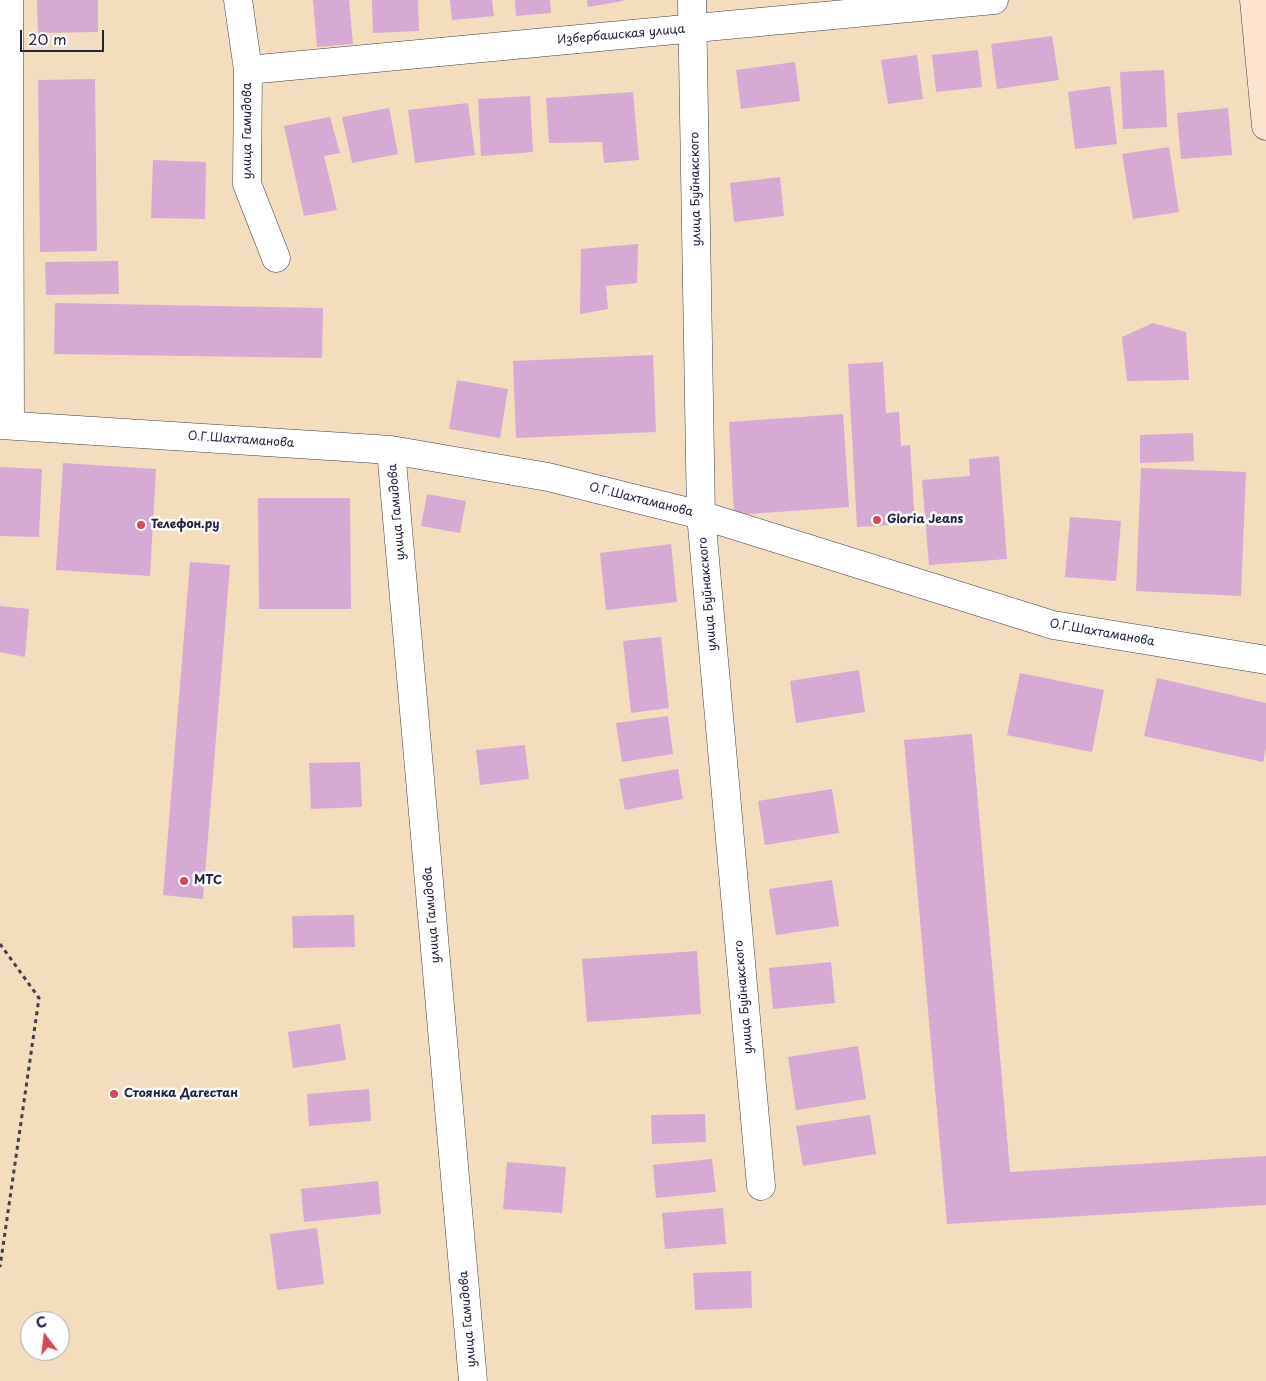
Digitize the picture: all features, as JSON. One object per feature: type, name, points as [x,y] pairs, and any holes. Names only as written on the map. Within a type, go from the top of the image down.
[{"type":"main road","points":[[1254,0],[1266,126]]},
{"type":"street","points":[[5,425],[9,0]]},
{"type":"street","name":"улица Гамидова","points":[[238,0],[248,70],[247,184],[276,258]]},
{"type":"street","name":"улица Буйнакского","points":[[692,0],[701,515],[761,1186]]},
{"type":"street","name":"Избербашская улица","points":[[248,70],[994,0]]},
{"type":"street","name":"О.Г.Шахтаманова","points":[[5,425],[392,450],[548,478],[701,515],[1054,625],[1266,660]]},
{"type":"street","name":"улица Гамидова","points":[[392,450],[473,1381]]},
{"type":"path","points":[[0,944],[39,998],[0,1267]]},
{"type":"building","points":[[37,0],[98,0],[98,32],[38,33]]},
{"type":"building","points":[[313,0],[349,0],[353,44],[317,47]]},
{"type":"building","points":[[372,0],[418,0],[419,31],[373,33]]},
{"type":"building","points":[[450,0],[492,0],[494,16],[452,20]]},
{"type":"building","points":[[515,0],[550,0],[551,13],[516,16]]},
{"type":"building","points":[[587,0],[623,0],[623,1],[588,7]]},
{"type":"building","points":[[1052,36],[1059,80],[997,89],[991,44]]},
{"type":"building","points":[[978,50],[982,87],[936,92],[932,55]]},
{"type":"building","points":[[917,55],[923,99],[888,104],[881,60]]},
{"type":"building","points":[[795,62],[800,101],[741,109],[736,70]]},
{"type":"building","points":[[1164,70],[1167,127],[1123,129],[1120,72]]},
{"type":"building","points":[[95,79],[97,251],[40,252],[38,80]]},
{"type":"building","points":[[1110,86],[1117,144],[1075,149],[1068,92]]},
{"type":"building","points":[[633,92],[639,160],[604,163],[602,142],[549,143],[546,98]]},
{"type":"building","points":[[530,96],[533,152],[481,156],[478,99]]},
{"type":"building","points":[[468,103],[475,155],[415,163],[408,110]]},
{"type":"building","points":[[389,108],[398,154],[352,163],[342,117]]},
{"type":"building","points":[[1228,108],[1232,155],[1181,159],[1177,113]]},
{"type":"building","points":[[330,117],[340,153],[324,156],[337,210],[304,216],[284,126]]},
{"type":"building","points":[[1169,147],[1179,212],[1133,219],[1122,154]]},
{"type":"building","points":[[153,160],[206,162],[205,219],[151,218]]},
{"type":"building","points":[[780,177],[784,216],[734,222],[730,183]]},
{"type":"building","points":[[638,244],[637,283],[606,286],[608,309],[580,314],[581,249]]},
{"type":"building","points":[[118,261],[119,294],[46,295],[45,262]]},
{"type":"building","points":[[55,303],[323,308],[322,358],[54,354]]},
{"type":"building","points":[[1153,323],[1186,332],[1189,380],[1127,381],[1122,337]]},
{"type":"building","points":[[653,355],[656,432],[516,438],[513,361]]},
{"type":"building","points":[[883,362],[886,413],[899,412],[901,446],[910,445],[915,524],[857,527],[848,364]]},
{"type":"building","points":[[457,380],[508,389],[500,438],[449,429]]},
{"type":"building","points":[[843,414],[849,507],[734,515],[729,422]]},
{"type":"building","points":[[1193,433],[1194,461],[1140,463],[1140,435]]},
{"type":"building","points":[[999,456],[1007,559],[929,565],[922,480],[970,476],[969,459]]},
{"type":"building","points":[[63,463],[156,469],[150,576],[56,570]]},
{"type":"building","points":[[0,467],[42,469],[39,537],[0,536]]},
{"type":"building","points":[[1141,468],[1246,472],[1241,596],[1136,591]]},
{"type":"building","points":[[427,494],[466,501],[460,533],[421,526]]},
{"type":"building","points":[[258,498],[350,498],[351,609],[259,609]]},
{"type":"building","points":[[1070,517],[1121,521],[1116,581],[1065,577]]},
{"type":"building","points":[[671,544],[677,602],[606,610],[600,553]]},
{"type":"building","points":[[190,562],[230,565],[203,899],[163,895]]},
{"type":"building","points":[[0,606],[29,609],[25,657],[0,652]]},
{"type":"building","points":[[661,637],[669,708],[631,713],[623,641]]},
{"type":"building","points":[[859,670],[865,712],[796,723],[790,681]]},
{"type":"building","points":[[1020,673],[1104,690],[1092,752],[1007,735]]},
{"type":"building","points":[[1157,678],[1266,703],[1266,748],[1263,762],[1144,736]]},
{"type":"building","points":[[668,716],[673,754],[622,762],[616,723]]},
{"type":"building","points":[[972,734],[1010,1172],[1266,1156],[1266,1205],[947,1224],[904,740]]},
{"type":"building","points":[[525,745],[529,779],[480,785],[476,750]]},
{"type":"building","points":[[360,762],[362,807],[311,809],[309,763]]},
{"type":"building","points":[[678,769],[683,799],[625,810],[619,779]]},
{"type":"building","points":[[832,789],[839,833],[765,845],[758,801]]},
{"type":"building","points":[[832,880],[839,926],[776,935],[769,889]]},
{"type":"building","points":[[354,915],[355,947],[293,948],[292,916]]},
{"type":"building","points":[[697,951],[701,1014],[587,1022],[582,959]]},
{"type":"building","points":[[831,962],[835,1003],[773,1009],[769,968]]},
{"type":"building","points":[[340,1024],[346,1060],[293,1068],[288,1032]]},
{"type":"building","points":[[858,1046],[866,1099],[796,1110],[788,1057]]},
{"type":"building","points":[[369,1089],[371,1121],[309,1126],[307,1094]]},
{"type":"building","points":[[705,1114],[706,1142],[652,1144],[651,1115]]},
{"type":"building","points":[[870,1115],[876,1154],[803,1166],[796,1126]]},
{"type":"building","points":[[712,1159],[716,1192],[656,1198],[653,1165]]},
{"type":"building","points":[[507,1162],[566,1167],[562,1213],[503,1209]]},
{"type":"building","points":[[378,1181],[381,1214],[304,1222],[301,1189]]},
{"type":"building","points":[[723,1208],[726,1244],[665,1249],[662,1213]]},
{"type":"building","points":[[317,1228],[324,1284],[277,1290],[270,1234]]},
{"type":"building","points":[[751,1271],[752,1308],[695,1310],[693,1273]]},
{"type":"place","name":"Gloria Jeans","points":[[877,520]]},
{"type":"place","name":"Телефон.ру","points":[[141,525]]},
{"type":"place","name":"МТС","points":[[184,881]]},
{"type":"place","name":"Стоянка Дагестан","points":[[114,1094]]}]
